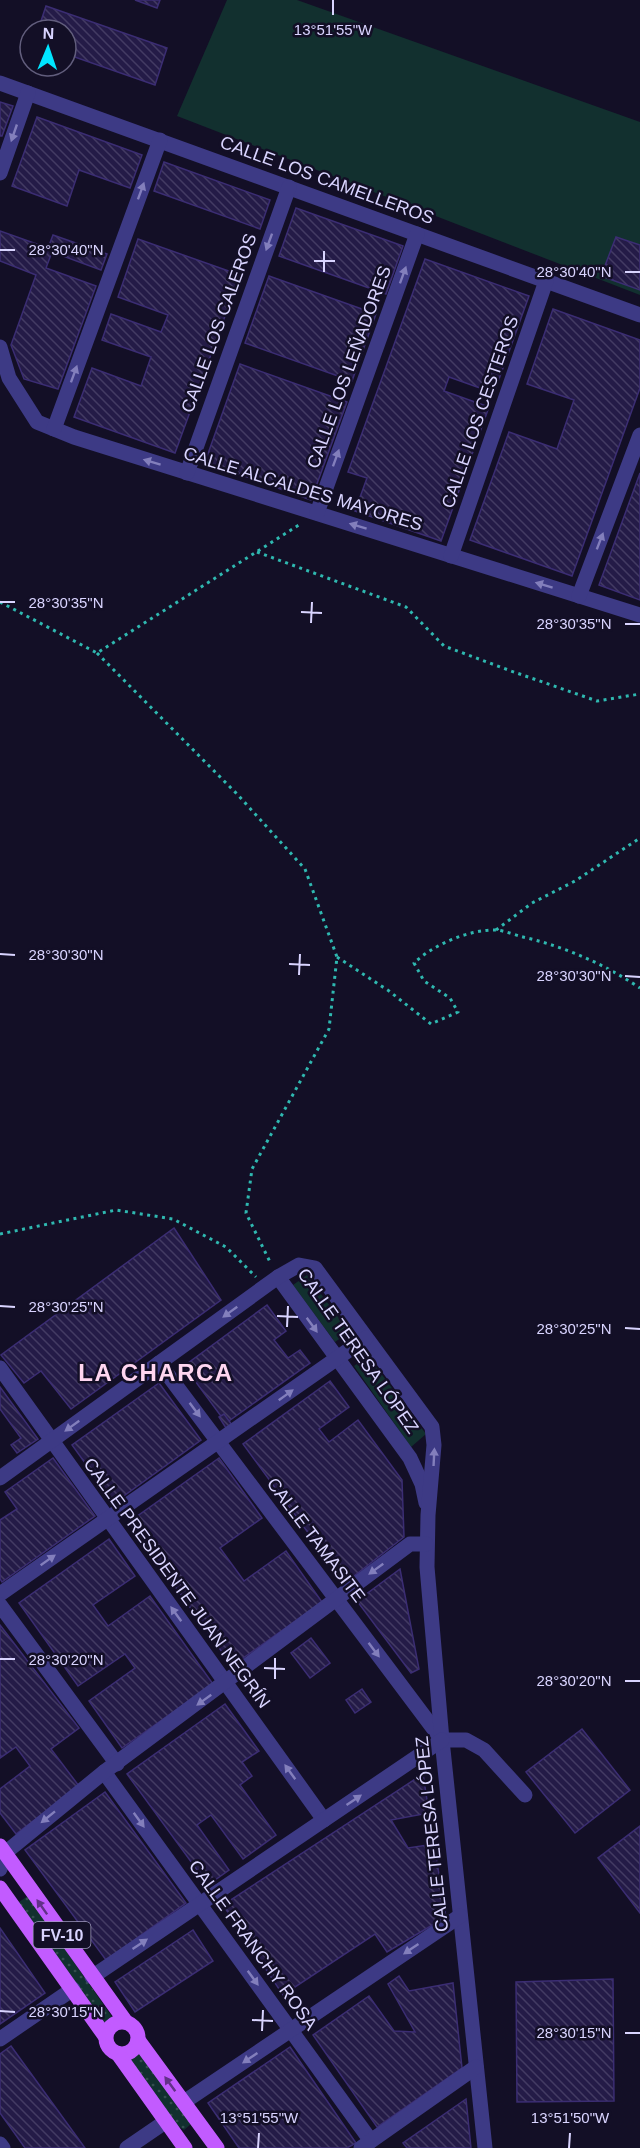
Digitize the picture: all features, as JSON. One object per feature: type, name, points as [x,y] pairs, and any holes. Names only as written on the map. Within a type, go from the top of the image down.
[{"type":"main road","name":"FV-10","points":[[2,1849],[92,1977],[126,2022],[137,2032],[138,2040],[217,2148]]},
{"type":"main road","name":"FV-10","points":[[0,1888],[73,1989],[105,2036],[111,2050],[118,2054],[185,2148]]},
{"type":"main road","points":[[105,2036],[112,2024],[126,2022]]},
{"type":"main road","points":[[118,2054],[131,2052],[138,2040]]},
{"type":"street","name":"CALLE LOS CAMELLEROS","points":[[0,83],[640,315]]},
{"type":"street","points":[[0,173],[28,93]]},
{"type":"street","points":[[54,429],[160,140]]},
{"type":"street","name":"CALLE LOS CALEROS","points":[[187,473],[289,187]]},
{"type":"street","name":"CALLE LOS LEÑADORES","points":[[316,513],[417,234]]},
{"type":"street","name":"CALLE LOS CESTEROS","points":[[451,556],[546,281]]},
{"type":"street","name":"CALLE ALCALDES MAYORES","points":[[0,347],[9,378],[37,422],[187,473],[640,615]]},
{"type":"street","points":[[579,596],[640,435]]},
{"type":"street","name":"CALLE TERESA LÓPEZ","points":[[428,1515],[422,1484],[410,1458],[337,1358],[271,1282],[299,1265],[315,1268],[435,1434],[426,1544],[441,1740],[484,2148]]},
{"type":"street","points":[[0,1478],[271,1282]]},
{"type":"street","points":[[0,1594],[366,1338]]},
{"type":"street","name":"CALLE TAMASITE","points":[[159,1363],[441,1740]]},
{"type":"street","name":"CALLE PRESIDENTE JUAN NEGRÍN","points":[[0,1368],[324,1820]]},
{"type":"street","points":[[0,1869],[2,1849],[226,1684],[410,1544],[426,1544]]},
{"type":"street","name":"CALLE FRANCHY ROSA","points":[[0,1605],[200,1904],[291,2030],[366,2145]]},
{"type":"street","points":[[92,1977],[441,1740],[466,1740],[484,1750],[525,1795]]},
{"type":"street","points":[[184,2102],[460,1916]]},
{"type":"street","points":[[0,2039],[73,1989]]},
{"type":"street","points":[[366,2145],[476,2067]]},
{"type":"street","points":[[127,2148],[165,2122]]},
{"type":"street","points":[[0,2144],[3,2148]]},
{"type":"path","points":[[97,653],[316,513]]},
{"type":"path","points":[[256,552],[406,607],[444,646],[597,701],[640,694]]},
{"type":"path","points":[[0,602],[97,653],[237,794],[305,869],[337,957],[329,1029],[252,1169],[246,1213],[271,1282]]},
{"type":"path","points":[[496,930],[532,903],[575,880],[640,838]]},
{"type":"path","points":[[337,957],[431,1024],[458,1012],[450,998],[424,981],[414,963],[428,950],[455,938],[496,930],[557,945],[613,970],[640,988]]},
{"type":"path","points":[[0,1234],[116,1210],[173,1219],[226,1247],[271,1282]]},
{"type":"green space","points":[[227,0],[297,0],[640,122],[640,295],[177,116]]},
{"type":"green space","points":[[307,1275],[349,1332],[335,1342],[293,1285]]},
{"type":"green space","points":[[368,1356],[426,1434],[411,1447],[354,1366]]},
{"type":"green space","points":[[28,1896],[112,2017],[102,2024],[16,1904]]},
{"type":"green space","points":[[141,2052],[192,2123],[184,2130],[177,2125],[127,2060]]},
{"type":"building","points":[[135,0],[160,0],[157,8]]},
{"type":"building","points":[[46,6],[167,48],[155,85],[78,58],[78,18],[42,18]]},
{"type":"building","points":[[0,102],[13,106],[2,136],[0,136]]},
{"type":"building","points":[[37,117],[142,155],[130,188],[79,170],[67,206],[12,186]]},
{"type":"building","points":[[164,162],[270,200],[260,229],[154,191]]},
{"type":"building","points":[[296,208],[403,246],[386,294],[279,256]]},
{"type":"building","points":[[0,231],[48,248],[53,235],[107,254],[101,270],[52,252],[46,268],[96,286],[58,389],[24,379],[11,345],[36,275],[0,261]]},
{"type":"building","points":[[616,237],[640,245],[640,290],[601,276]]},
{"type":"building","points":[[138,239],[240,275],[175,453],[74,417],[92,368],[141,386],[151,357],[102,340],[111,314],[161,332],[168,315],[118,297]]},
{"type":"building","points":[[425,259],[529,296],[494,393],[449,377],[444,391],[489,407],[441,541],[355,511],[367,478],[348,472]]},
{"type":"building","points":[[269,276],[376,314],[352,381],[245,343]]},
{"type":"building","points":[[553,309],[640,340],[640,388],[572,576],[470,540],[509,432],[557,449],[574,400],[527,384]]},
{"type":"building","points":[[240,364],[347,402],[311,500],[205,462]]},
{"type":"building","points":[[640,473],[640,600],[599,585]]},
{"type":"building","points":[[174,1228],[221,1300],[71,1409],[41,1371],[24,1383],[1,1355]]},
{"type":"building","points":[[267,1305],[286,1331],[274,1340],[288,1358],[300,1350],[310,1363],[226,1423],[184,1366]]},
{"type":"building","points":[[330,1381],[349,1407],[319,1429],[329,1442],[358,1420],[402,1480],[404,1537],[345,1583],[243,1444]]},
{"type":"building","points":[[159,1383],[201,1440],[114,1503],[72,1445]]},
{"type":"building","points":[[0,1387],[38,1439],[17,1453],[11,1445],[21,1438],[0,1409]]},
{"type":"building","points":[[224,1414],[232,1425],[226,1428],[219,1417]]},
{"type":"building","points":[[53,1458],[95,1516],[2,1582],[0,1579],[0,1520],[17,1509],[5,1492]]},
{"type":"building","points":[[219,1458],[262,1518],[220,1548],[244,1581],[286,1551],[322,1602],[232,1666],[129,1522]]},
{"type":"building","points":[[109,1539],[135,1576],[93,1605],[108,1626],[150,1596],[213,1684],[122,1748],[89,1701],[135,1668],[125,1654],[78,1686],[19,1603]]},
{"type":"building","points":[[400,1569],[419,1669],[411,1673],[357,1601]]},
{"type":"building","points":[[0,1625],[79,1728],[51,1749],[79,1786],[16,1834],[0,1813],[0,1789],[30,1766],[16,1747],[0,1758]]},
{"type":"building","points":[[311,1638],[330,1663],[310,1678],[291,1653]]},
{"type":"building","points":[[362,1689],[371,1702],[355,1713],[346,1700]]},
{"type":"building","points":[[225,1704],[259,1751],[242,1762],[252,1776],[240,1785],[276,1835],[243,1859],[211,1815],[197,1825],[229,1870],[208,1885],[127,1774]]},
{"type":"building","points":[[582,1729],[630,1790],[575,1833],[526,1772]]},
{"type":"building","points":[[423,1774],[429,1813],[391,1820],[408,1848],[434,1844],[446,1917],[387,1952],[375,1934],[283,1995],[223,1905]]},
{"type":"building","points":[[105,1792],[186,1903],[106,1960],[25,1850]]},
{"type":"building","points":[[640,1826],[640,1913],[598,1858]]},
{"type":"building","points":[[0,1928],[45,1993],[0,2024]]},
{"type":"building","points":[[193,1930],[213,1961],[135,2012],[115,1982]]},
{"type":"building","points":[[399,1976],[409,1991],[453,1983],[462,2068],[377,2127],[313,2035],[369,1996],[394,2031],[415,2032],[388,1984]]},
{"type":"building","points":[[613,1979],[614,2101],[517,2102],[516,1982]]},
{"type":"building","points":[[11,2046],[85,2148],[25,2148],[0,2113],[0,2054]]},
{"type":"building","points":[[290,2047],[356,2143],[347,2148],[239,2148],[208,2103]]},
{"type":"building","points":[[466,2099],[471,2148],[407,2148],[403,2143]]},
{"type":"district","name":"LA CHARCA","points":[[156,1373]]}]
